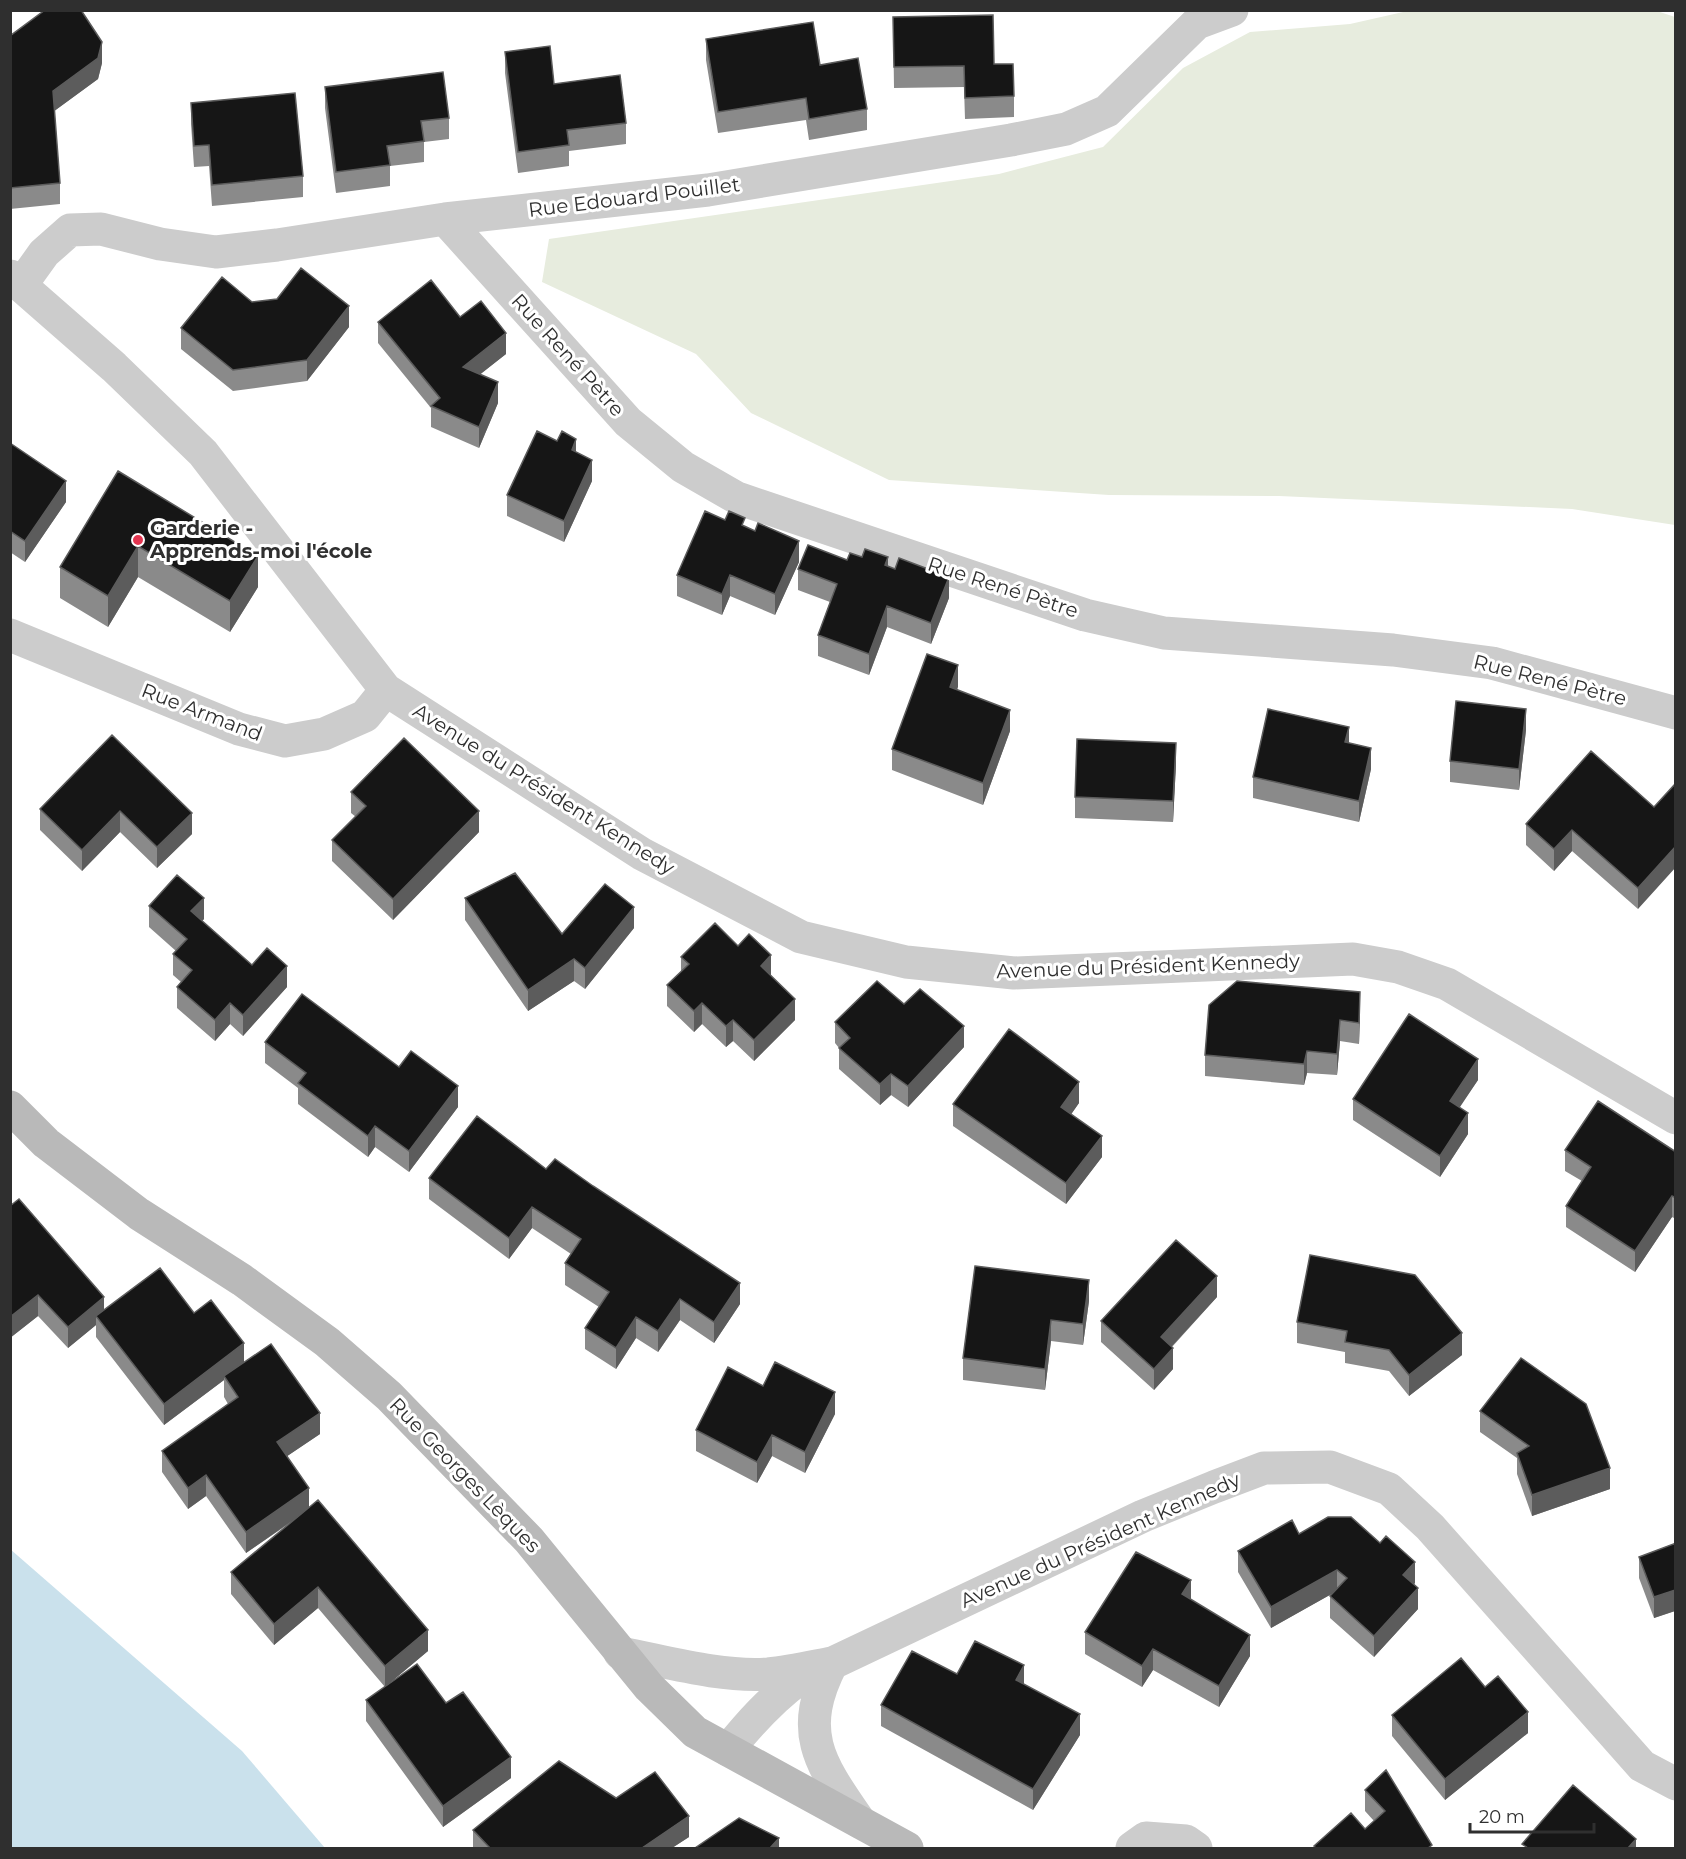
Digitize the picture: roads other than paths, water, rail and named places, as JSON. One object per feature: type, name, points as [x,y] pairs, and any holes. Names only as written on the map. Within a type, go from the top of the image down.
[{"type":"main road","name":"Rue Georges Lèques","points":[[10,1107],[46,1143],[139,1214],[280,1307],[327,1342],[389,1396],[529,1540],[649,1687],[695,1732],[907,1848]]},
{"type":"street","name":"Rue Edouard Pouillet","points":[[16,280],[69,230],[101,229],[160,244],[216,252],[445,219],[708,190],[1066,129],[1107,111],[1197,23],[1232,10]]},
{"type":"street","name":"Rue René Pètre","points":[[445,219],[628,422],[682,467],[737,498],[1085,615],[1164,633],[1393,650],[1492,663],[1676,713]]},
{"type":"street","name":"Avenue du Président Kennedy","points":[[16,280],[114,367],[203,453],[386,690],[642,854],[801,937],[906,962],[1014,973],[1353,959],[1398,967],[1447,984],[1676,1118]]},
{"type":"street","name":"Rue Armand","points":[[10,635],[238,729],[285,741],[324,734],[365,716],[386,690]]},
{"type":"street","name":"Avenue du Président Kennedy","points":[[728,1750],[762,1710],[799,1679],[1133,1521],[1264,1468],[1330,1467],[1389,1489],[1430,1527],[1642,1766],[1676,1784]]},
{"type":"street","points":[[620,1653],[709,1670],[742,1673],[767,1674],[832,1663]]},
{"type":"street","points":[[832,1663],[816,1703],[814,1725],[816,1745],[835,1785],[860,1822]]},
{"type":"street","points":[[1132,1848],[1146,1838],[1186,1841],[1196,1848]]},
{"type":"water","points":[[10,1549],[242,1751],[325,1848],[11,1848]]},
{"type":"place","name":"Garderie - Apprends-moi l'école","points":[[138,540]]}]
